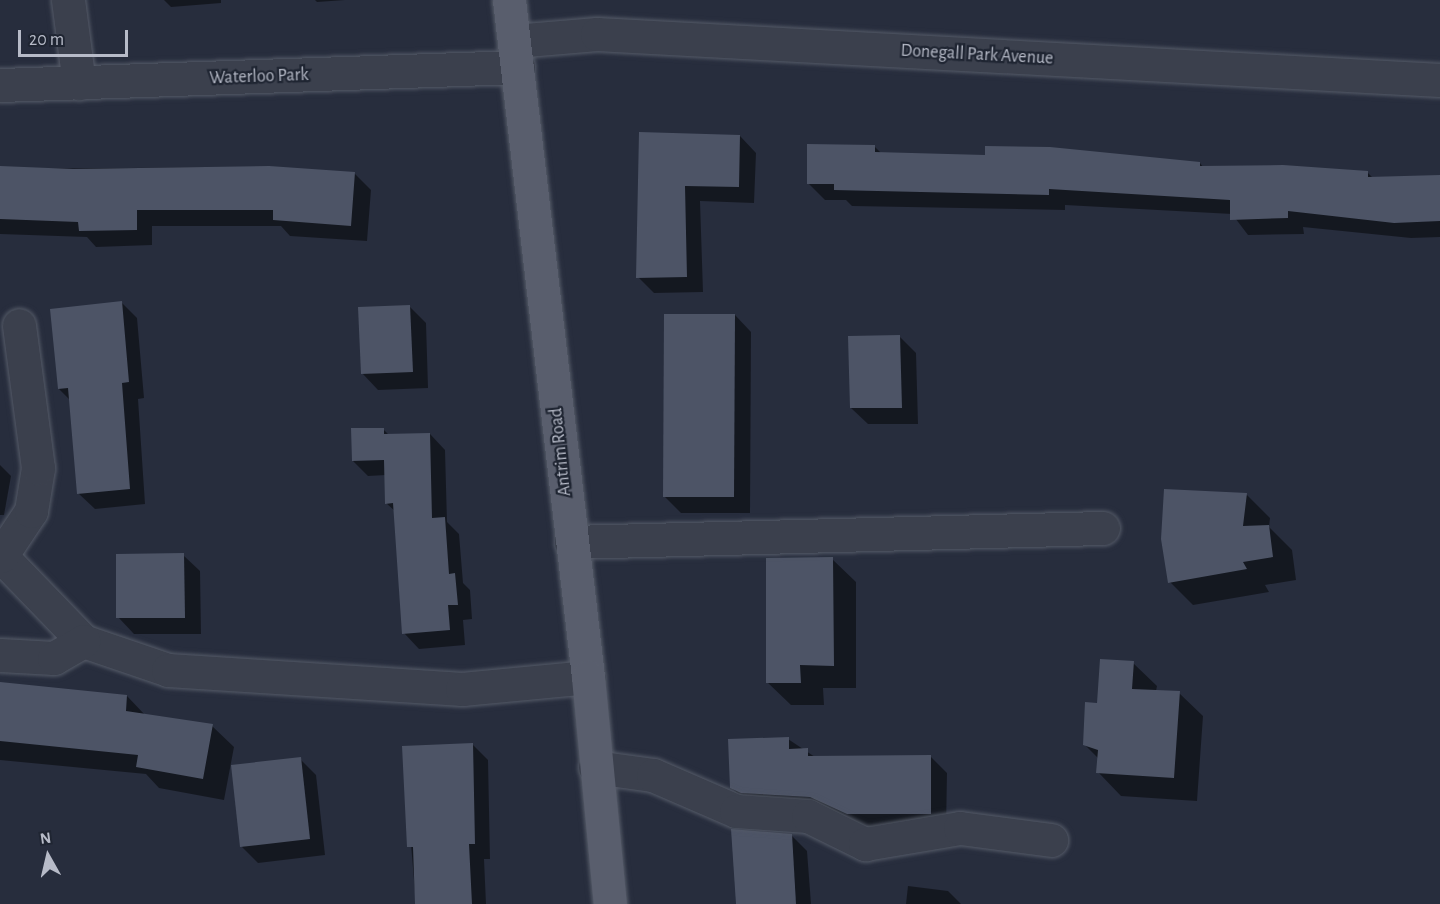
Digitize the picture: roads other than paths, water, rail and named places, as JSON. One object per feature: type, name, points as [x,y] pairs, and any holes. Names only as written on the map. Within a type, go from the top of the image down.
[{"type":"main road","name":"Antrim Road","points":[[509,0],[588,677],[610,904]]},
{"type":"street","points":[[68,0],[79,83]]},
{"type":"street","name":"Donegall Park Avenue","points":[[516,54],[597,34],[1440,80]]},
{"type":"street","name":"Waterloo Park","points":[[0,85],[79,83],[516,54]]},
{"type":"street","points":[[19,325],[13,382],[38,468],[31,510],[1,555],[83,640],[168,670],[338,683],[462,689],[588,677]]},
{"type":"street","points":[[571,542],[1103,528]]},
{"type":"street","points":[[0,655],[54,658],[83,640]]},
{"type":"street","points":[[595,767],[653,775],[736,811],[808,816],[865,844],[960,828],[1051,840]]}]
